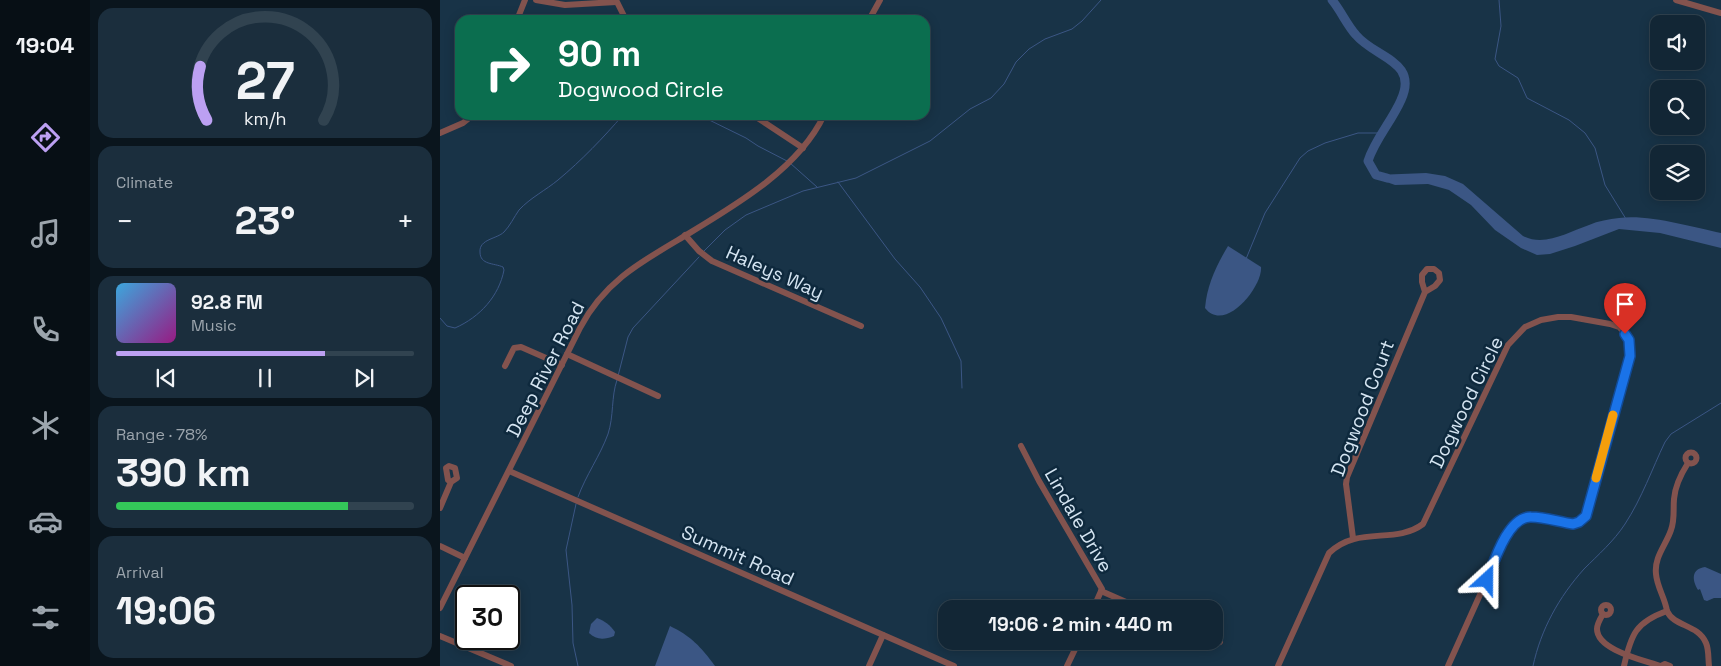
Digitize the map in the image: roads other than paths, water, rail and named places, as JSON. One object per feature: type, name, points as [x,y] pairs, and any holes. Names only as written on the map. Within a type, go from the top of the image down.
[{"type":"street","points":[[519,15],[525,0]]},
{"type":"street","points":[[536,0],[565,5],[616,1],[623,15]]},
{"type":"street","points":[[872,15],[880,0]]},
{"type":"street","points":[[1676,0],[1721,13]]},
{"type":"street","points":[[440,133],[458,126],[466,120]]},
{"type":"street","points":[[761,120],[803,148]]},
{"type":"street","name":"Deep River Road","points":[[440,608],[590,310],[608,288],[632,268],[750,193],[786,165],[803,148],[821,120]]},
{"type":"street","name":"Haleys Way","points":[[686,235],[699,251],[712,261],[861,326]]},
{"type":"street","name":"Dogwood Court","points":[[1352,538],[1347,478],[1426,292]]},
{"type":"street","name":"Dogwood Circle","points":[[1278,666],[1329,552],[1338,544],[1352,538],[1405,532],[1423,524],[1508,345],[1525,327],[1549,318],[1571,317],[1614,325],[1629,340],[1630,356],[1586,516],[1573,524],[1530,516],[1510,528],[1448,666]]},
{"type":"street","points":[[505,366],[514,348],[521,347],[562,365]]},
{"type":"street","points":[[567,354],[658,396]]},
{"type":"street","name":"Lindale Drive","points":[[1021,446],[1039,481],[1102,589],[1097,600]]},
{"type":"street","points":[[1688,462],[1677,484],[1674,497],[1673,523],[1657,559],[1656,580],[1666,602],[1667,611],[1672,618],[1693,628],[1703,637],[1707,648],[1709,666]]},
{"type":"street","name":"Summit Road","points":[[509,471],[954,666]]},
{"type":"street","points":[[440,508],[451,482]]},
{"type":"street","points":[[440,546],[465,558]]},
{"type":"street","points":[[1101,591],[1122,600]]},
{"type":"street","points":[[1624,666],[1633,635],[1638,628],[1651,617],[1667,611]]},
{"type":"street","points":[[1603,614],[1597,629],[1599,636],[1608,646],[1626,655],[1660,666],[1664,664],[1670,666]]},
{"type":"street","points":[[869,666],[883,635]]},
{"type":"street","points":[[440,636],[511,666]]},
{"type":"street","points":[[1067,666],[1074,650]]},
{"type":"water","points":[[1426,173],[1445,176],[1463,184],[1523,236],[1531,239],[1548,239],[1607,220],[1631,217],[1670,222],[1721,233],[1721,248],[1660,233],[1619,229],[1550,254],[1537,255],[1521,248],[1495,230],[1471,205],[1449,190],[1428,184],[1395,185],[1381,180],[1376,175]]},
{"type":"water","points":[[1228,246],[1261,267],[1260,275],[1256,285],[1241,304],[1232,311],[1222,315],[1213,314],[1205,308],[1208,291],[1216,268]]},
{"type":"water","points":[[1705,567],[1721,574],[1721,598],[1704,600],[1700,589],[1698,590],[1694,576],[1697,570]]},
{"type":"water","points":[[597,618],[611,627],[615,632],[614,636],[600,639],[589,633],[591,624]]},
{"type":"water","points":[[670,626],[695,643],[715,666],[655,666]]},
{"type":"waterway","points":[[704,251],[725,230],[746,215],[803,191],[856,178],[930,141],[970,109],[991,98],[1004,84],[1016,62],[1029,49],[1045,39],[1072,29],[1101,0]]},
{"type":"waterway","points":[[1332,0],[1356,35],[1364,43],[1392,61],[1400,68],[1404,77],[1405,87],[1401,100],[1368,161],[1376,175],[1387,178]]},
{"type":"waterway","points":[[1499,0],[1501,26],[1495,59],[1499,66],[1518,78],[1527,98],[1569,120],[1585,133],[1595,148],[1605,185],[1626,219]]},
{"type":"waterway","points":[[440,318],[447,326],[455,328],[472,318],[487,305],[498,288],[504,270],[503,267],[488,263],[482,259],[480,252],[482,244],[504,232],[523,206],[575,165],[618,120]]},
{"type":"waterway","points":[[709,120],[787,161]]},
{"type":"waterway","points":[[1246,259],[1265,213],[1300,158],[1308,151],[1325,143],[1358,133],[1382,133]]},
{"type":"waterway","points":[[790,163],[817,187]]},
{"type":"waterway","points":[[838,182],[895,259],[920,287],[941,318],[961,361],[962,388]]},
{"type":"waterway","points":[[618,376],[628,337],[633,328],[699,257]]},
{"type":"waterway","points":[[578,497],[608,434],[617,380]]},
{"type":"waterway","points":[[1533,666],[1546,626],[1559,602],[1584,569],[1611,542],[1625,524],[1642,494],[1665,442],[1671,434],[1721,403]]},
{"type":"waterway","points":[[576,504],[566,550],[572,605],[573,643],[578,666]]}]
